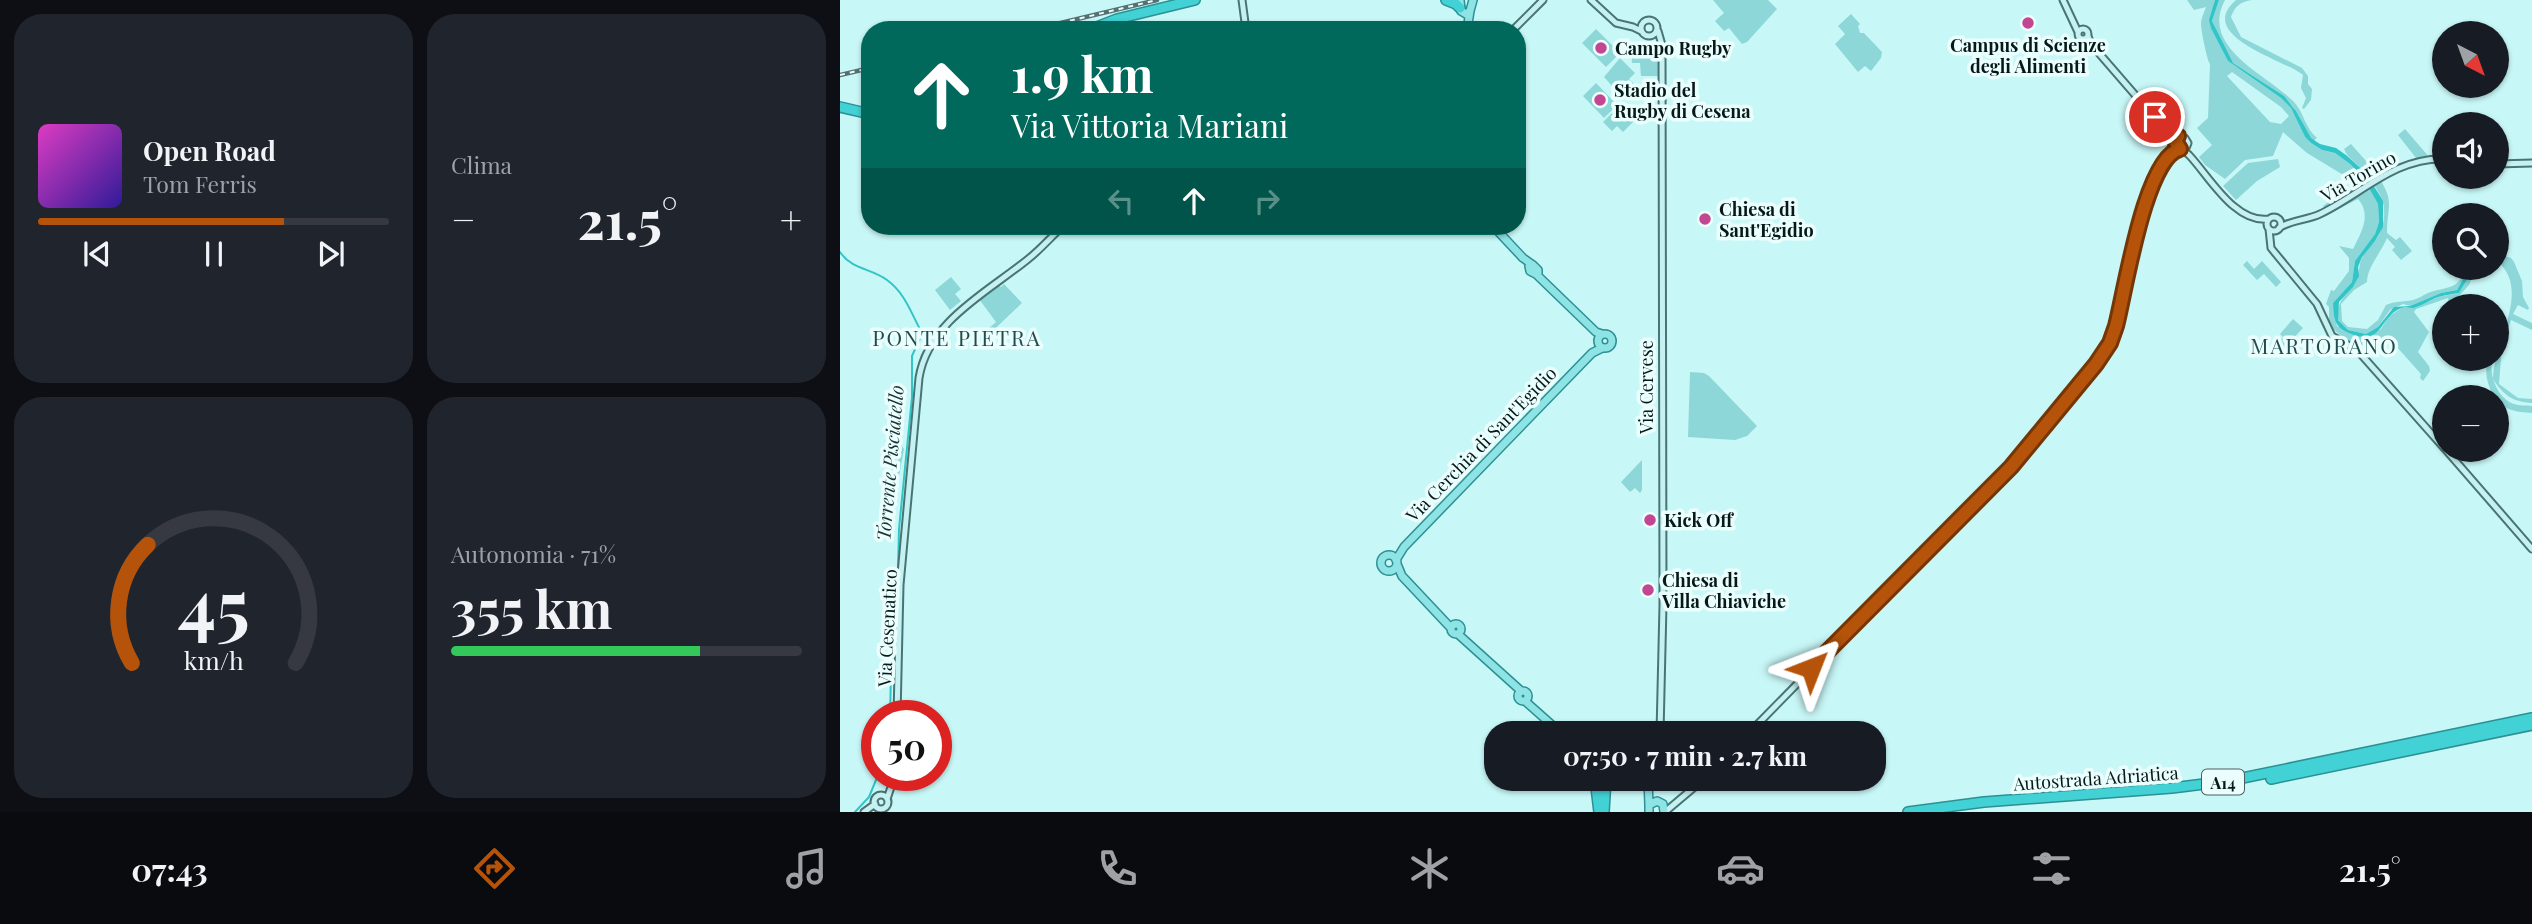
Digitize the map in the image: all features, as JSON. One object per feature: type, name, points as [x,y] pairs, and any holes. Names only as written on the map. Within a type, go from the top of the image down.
[{"type":"highway","points":[[1106,21],[1181,0]]},
{"type":"highway","points":[[1112,21],[1195,0]]},
{"type":"highway","points":[[840,109],[861,113]]},
{"type":"highway","name":"Autostrada Adriatica","points":[[1908,812],[1984,802],[2228,782],[2532,718]]},
{"type":"highway","name":"Autostrada Adriatica","points":[[1932,812],[2235,786],[2532,724]]},
{"type":"highway","points":[[1599,812],[1600,791]]},
{"type":"highway","points":[[1602,791],[1604,812]]},
{"type":"main road","points":[[1242,0],[1246,21]]},
{"type":"main road","points":[[1459,8],[1473,0]]},
{"type":"main road","points":[[1522,21],[1543,0]]},
{"type":"main road","points":[[1591,0],[1616,23],[1629,26],[1660,41]]},
{"type":"main road","points":[[2063,0],[2080,31],[2079,37],[2086,38],[2231,204],[2278,229]]},
{"type":"main road","points":[[1629,26],[1647,20],[1654,22],[1658,31],[1651,35]]},
{"type":"main road","points":[[1640,31],[1641,23]]},
{"type":"main road","name":"Via Cervese","points":[[1658,31],[1663,150],[1660,721]]},
{"type":"main road","points":[[2169,155],[2183,148],[2186,139],[2176,140]]},
{"type":"main road","points":[[1760,721],[2011,467],[2096,364],[2110,343],[2146,200],[2159,169],[2176,140]]},
{"type":"main road","name":"Via Torino","points":[[2278,229],[2287,223],[2320,214],[2390,172],[2413,162],[2432,160]]},
{"type":"main road","points":[[2509,164],[2532,163]]},
{"type":"main road","points":[[2268,224],[2275,217],[2287,223]]},
{"type":"main road","points":[[2278,257],[2272,244],[2280,220]]},
{"type":"main road","points":[[2268,224],[2271,248],[2317,304],[2332,336],[2358,351],[2432,434]]},
{"type":"main road","name":"Via Cesenatico","points":[[897,700],[901,585],[919,378],[924,358],[944,326],[1030,258],[1054,235]]},
{"type":"main road","name":"Via Cerchia di Sant'Egidio","points":[[1390,571],[1404,547],[1592,353],[1599,339],[1501,235]]},
{"type":"main road","points":[[2456,462],[2532,549]]},
{"type":"main road","points":[[1402,576],[1383,568],[1380,562],[1384,556],[1394,560],[1402,576],[1452,625],[1453,632],[1460,633],[1519,692],[1526,693],[1527,700],[1549,721]]},
{"type":"main road","points":[[866,811],[876,806],[886,807],[885,797],[889,791]]},
{"type":"main road","points":[[1651,791],[1658,808],[1676,803],[1690,791]]},
{"type":"main road","points":[[876,806],[876,797],[885,797]]},
{"type":"shaded area","points":[[1713,0],[1768,0],[1777,9],[1747,42],[1742,44],[1729,28],[1724,31],[1715,21],[1724,13]]},
{"type":"shaded area","points":[[2187,0],[2215,0],[2210,23],[2228,61],[2281,98],[2291,108],[2305,137],[2311,143],[2322,150],[2335,153],[2362,176],[2378,204],[2379,222],[2375,234],[2355,261],[2352,282],[2333,303],[2337,326],[2362,337],[2381,329],[2389,316],[2402,308],[2411,308],[2432,299],[2432,304],[2414,312],[2429,332],[2418,352],[2430,371],[2423,381],[2421,374],[2388,337],[2370,346],[2355,343],[2353,346],[2340,339],[2341,336],[2326,322],[2329,322],[2329,307],[2326,304],[2331,290],[2334,291],[2349,271],[2349,258],[2339,246],[2353,249],[2365,218],[2358,199],[2329,214],[2323,206],[2351,185],[2345,176],[2307,153],[2283,132],[2273,156],[2245,160],[2225,179],[2205,165],[2199,157],[2212,145],[2197,128],[2208,118],[2210,64],[2201,24],[2206,7],[2194,10]],"holes":[[[2232,72],[2281,107],[2289,116],[2281,124],[2270,122],[2227,76]]]},
{"type":"shaded area","points":[[2215,0],[2219,0],[2212,21],[2233,63],[2284,96],[2311,138],[2346,155],[2366,173],[2383,201],[2383,227],[2362,257],[2358,267],[2359,276],[2353,287],[2339,302],[2338,320],[2348,330],[2366,334],[2378,327],[2394,307],[2410,306],[2432,297],[2432,300],[2395,312],[2375,334],[2369,336],[2360,337],[2344,331],[2338,325],[2333,303],[2352,282],[2355,261],[2375,234],[2379,222],[2378,204],[2362,176],[2350,164],[2335,153],[2322,150],[2305,137],[2291,108],[2281,98],[2228,61],[2209,20]]},
{"type":"shaded area","points":[[2219,0],[2225,0],[2219,17],[2221,32],[2229,46],[2240,59],[2294,102],[2317,138],[2313,141],[2291,105],[2229,58],[2212,21]]},
{"type":"shaded area","points":[[2236,0],[2252,0],[2239,5],[2231,17],[2241,37],[2302,68],[2308,76],[2308,84],[2312,89],[2311,100],[2304,109],[2302,108],[2306,98],[2301,88],[2303,75],[2247,45],[2234,36],[2226,25],[2226,13]]},
{"type":"shaded area","points":[[1851,14],[1860,24],[1860,33],[1864,33],[1882,52],[1881,58],[1871,71],[1865,66],[1858,72],[1835,44],[1845,34],[1838,26]]},
{"type":"shaded area","name":"Campo Rugby","points":[[1596,29],[1620,53],[1606,67],[1582,43]]},
{"type":"shaded area","points":[[1658,48],[1658,76],[1641,76],[1640,63],[1632,63],[1631,49]]},
{"type":"shaded area","points":[[1620,58],[1635,73],[1629,79],[1635,85],[1622,97],[1604,77]]},
{"type":"shaded area","name":"Stadio del Rugby di Cesena","points":[[1596,83],[1617,105],[1604,118],[1583,96]]},
{"type":"shaded area","points":[[1621,104],[1636,119],[1623,132],[1617,126],[1612,131],[1603,122]]},
{"type":"shaded area","points":[[2405,129],[2430,158],[2379,178],[2389,199],[2387,233],[2396,240],[2400,237],[2412,251],[2401,260],[2392,250],[2395,247],[2387,238],[2372,265],[2367,282],[2354,290],[2341,304],[2342,321],[2348,327],[2367,329],[2378,320],[2386,305],[2415,299],[2462,280],[2457,290],[2432,294],[2432,297],[2410,306],[2403,304],[2390,310],[2378,327],[2366,334],[2348,330],[2338,320],[2339,307],[2342,299],[2357,280],[2363,255],[2380,232],[2384,210],[2382,200],[2372,182],[2344,149],[2351,144],[2374,170],[2377,168],[2374,164],[2380,159],[2388,170],[2416,158],[2398,135]]},
{"type":"shaded area","points":[[2278,159],[2280,167],[2257,181],[2236,200],[2223,186],[2248,163]]},
{"type":"shaded area","points":[[2509,257],[2514,262],[2522,281],[2523,297],[2529,308],[2528,310],[2518,305],[2513,314],[2532,323],[2532,330],[2511,320],[2509,326]]},
{"type":"shaded area","points":[[2247,261],[2254,269],[2262,261],[2281,282],[2276,287],[2264,274],[2257,280],[2243,265]]},
{"type":"shaded area","points":[[951,277],[961,289],[955,294],[961,301],[950,310],[935,290]]},
{"type":"shaded area","points":[[2462,280],[2467,280],[2459,293],[2439,294],[2457,290]]},
{"type":"shaded area","points":[[2467,280],[2471,280],[2461,294],[2454,294],[2459,293]]},
{"type":"shaded area","points":[[998,284],[1001,287],[1004,284],[1022,303],[979,344],[975,340],[996,322],[979,299]]},
{"type":"shaded area","points":[[2293,319],[2303,328],[2284,348],[2278,342],[2283,337],[2280,334]]},
{"type":"shaded area","points":[[2486,371],[2492,371],[2496,385],[2489,385]]},
{"type":"shaded area","points":[[2494,371],[2500,371],[2500,385],[2498,385],[2493,379]]},
{"type":"shaded area","points":[[1690,372],[1709,376],[1757,426],[1747,436],[1735,440],[1688,437]]},
{"type":"shaded area","points":[[2509,391],[2518,398],[2532,399],[2532,403],[2509,397]]},
{"type":"shaded area","points":[[2509,402],[2532,406],[2532,413],[2509,408]]},
{"type":"shaded area","points":[[896,438],[904,449],[899,476],[882,461],[889,455],[888,450]]},
{"type":"shaded area","points":[[1642,460],[1642,490],[1640,493],[1635,488],[1630,492],[1621,482]]},
{"type":"waterway","name":"Torrente Pisciatello","points":[[840,252],[856,266],[881,276],[893,285],[921,331],[912,356],[912,397],[899,529],[898,570],[893,589],[890,700]]},
{"type":"waterway","name":"Torrente Pisciatello","points":[[855,812],[871,791]]},
{"type":"railway","points":[[1069,21],[1157,0]]},
{"type":"railway","points":[[840,75],[861,70]]},
{"type":"place","name":"Campus di Scienze degli Alimenti","points":[[2028,23]]},
{"type":"place","name":"Campo Rugby","points":[[1601,48]]},
{"type":"place","name":"Stadio del Rugby di Cesena","points":[[1600,100]]},
{"type":"place","name":"Chiesa di Sant'Egidio","points":[[1705,219]]},
{"type":"place","name":"Kick Off","points":[[1650,520]]},
{"type":"place","name":"Chiesa di Villa Chiaviche","points":[[1648,590]]},
{"type":"district","name":"PONTE PIETRA","points":[[957,337]]},
{"type":"district","name":"MARTORANO","points":[[2324,345]]},
{"type":"route","points":[[1811,668],[2011,467],[2096,364],[2110,343],[2146,200],[2165,159],[2180,149],[2175,141],[2178,136],[2166,130],[2155,117]]}]
